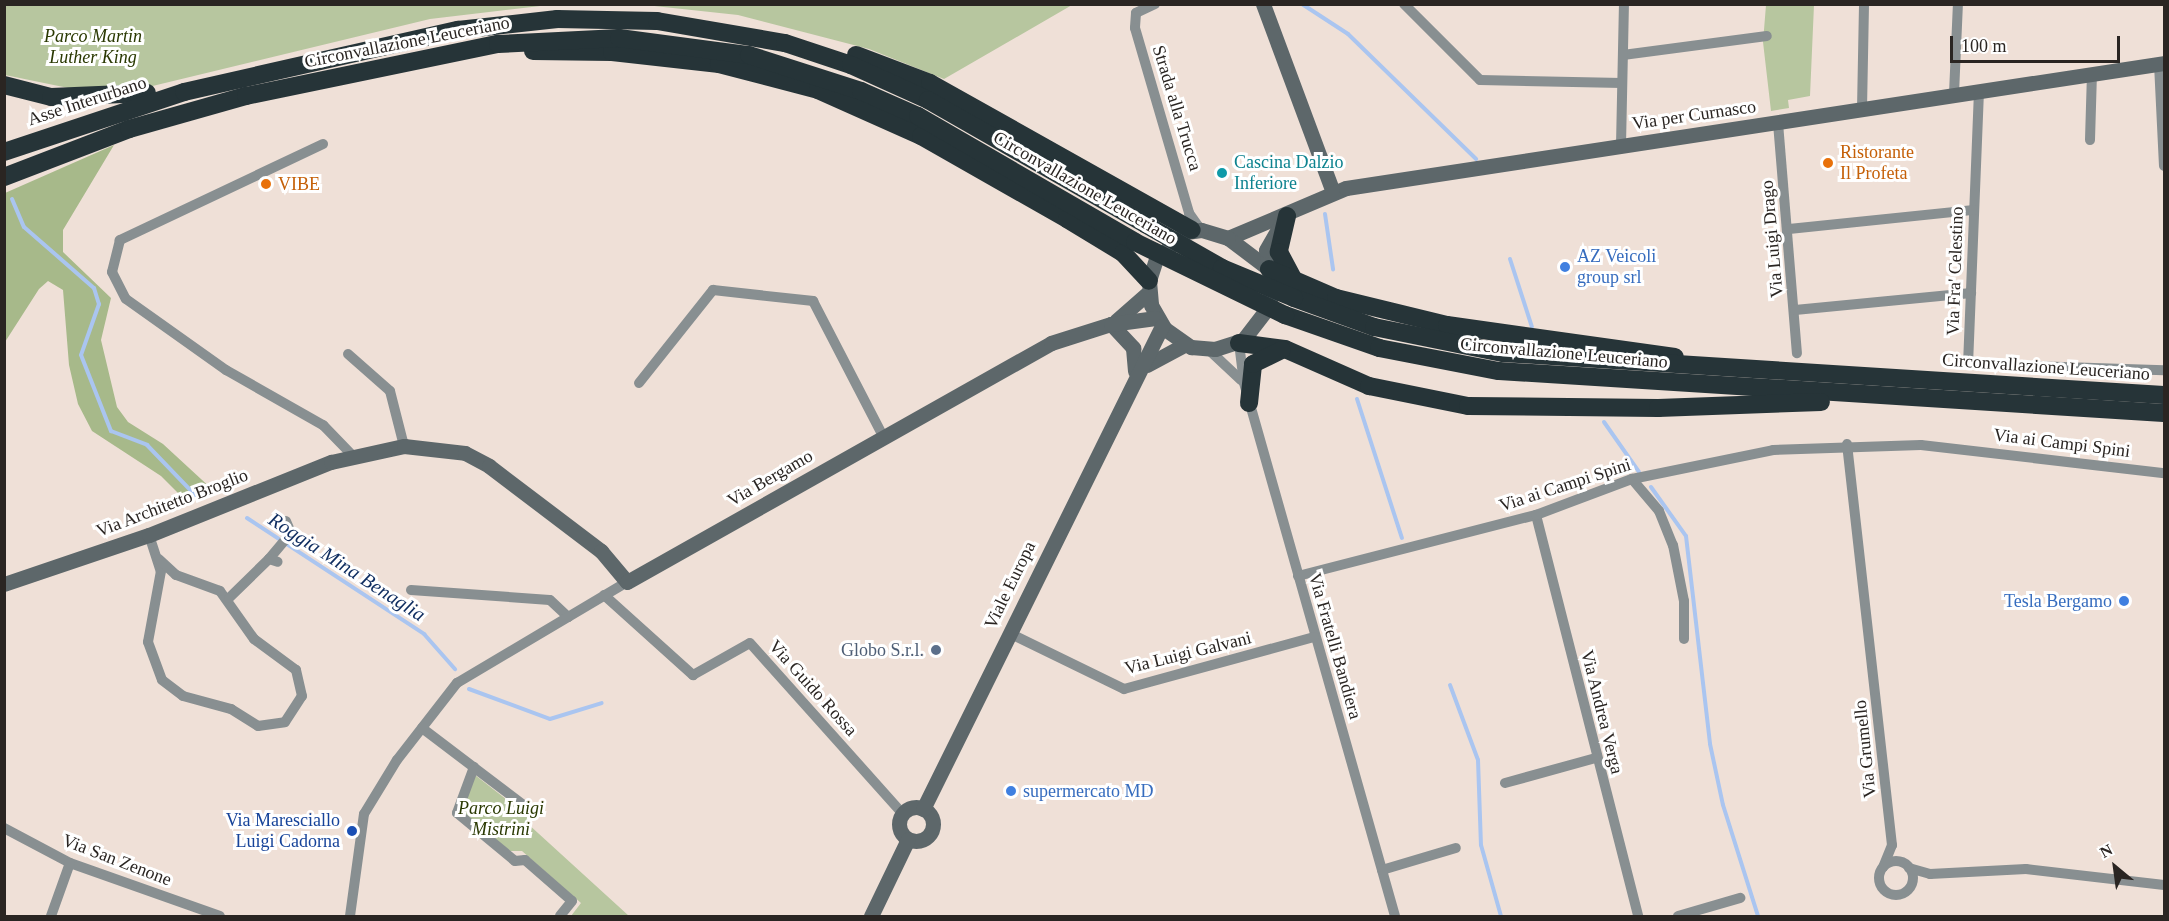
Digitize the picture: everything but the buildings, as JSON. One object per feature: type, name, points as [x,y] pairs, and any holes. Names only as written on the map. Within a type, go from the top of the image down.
[{"type":"highway","name":"Circonvallazione Leuceriano","points":[[184,92],[424,38],[557,20],[714,28],[851,65],[928,100],[1222,268],[1294,298],[1438,343],[1503,353],[2164,395]]},
{"type":"highway","points":[[714,28],[748,26],[856,55],[930,83],[1196,230]]},
{"type":"highway","name":"Circonvallazione Leuceriano","points":[[4,177],[182,113],[456,51],[539,40],[619,38],[709,47],[805,70],[918,116],[1136,242],[1285,315],[1378,348],[1499,371],[2164,413]]},
{"type":"highway","points":[[456,51],[486,56],[612,52],[719,64],[818,90],[921,136],[1067,219],[1123,253],[1149,287]]},
{"type":"highway","points":[[4,85],[51,98],[184,92]]},
{"type":"highway","name":"Asse Interurbano","points":[[4,153],[184,92]]},
{"type":"highway","points":[[1287,216],[1278,247],[1294,280]]},
{"type":"highway","points":[[1269,269],[1336,298],[1447,325],[1621,346],[1704,367]]},
{"type":"highway","points":[[1239,343],[1285,350],[1369,386],[1468,406],[2055,406]]},
{"type":"highway","points":[[1249,403],[1253,364],[1285,350]]},
{"type":"street","name":"Strada alla Trucca","points":[[1155,4],[1136,13],[1135,28],[1196,230]]},
{"type":"street","points":[[1263,4],[1333,192]]},
{"type":"street","points":[[1404,4],[1480,80],[1622,83]]},
{"type":"street","points":[[1621,145],[1624,4]]},
{"type":"street","points":[[1862,110],[1864,4]]},
{"type":"street","points":[[1954,94],[1958,4]]},
{"type":"street","points":[[1623,56],[1767,36]]},
{"type":"street","name":"Via per Curnasco","points":[[1228,238],[1333,192],[1488,165],[1778,123],[2162,63],[2164,166]]},
{"type":"street","points":[[2090,140],[2092,73]]},
{"type":"street","name":"Via Fra' Celestino","points":[[1979,91],[1968,364],[2164,370]]},
{"type":"street","name":"Via Luigi Drago","points":[[1778,123],[1789,229],[1797,353]]},
{"type":"street","points":[[322,144],[120,240],[112,272],[126,299],[226,370],[323,425],[352,456]]},
{"type":"street","name":"Via per Curnasco","points":[[1269,269],[1267,243],[1287,216],[1304,205]]},
{"type":"street","points":[[1789,229],[1974,210]]},
{"type":"street","points":[[1196,230],[1228,238],[1269,269],[1267,312],[1239,343],[1209,350],[1186,345],[1159,322],[1149,287],[1162,250],[1196,230]]},
{"type":"street","name":"Via Bergamo","points":[[1111,324],[1149,287]]},
{"type":"street","points":[[639,383],[713,290],[813,302],[883,436]]},
{"type":"street","points":[[1795,310],[1971,293]]},
{"type":"street","name":"Via Bergamo","points":[[422,728],[458,683],[604,595],[1051,343],[1111,324],[1159,322]]},
{"type":"street","name":"Viale Europa","points":[[924,809],[1133,375],[1157,344],[1159,322]]},
{"type":"street","points":[[1111,324],[1133,348],[1133,375]]},
{"type":"street","name":"Via Fratelli Bandiera","points":[[1239,343],[1249,403],[1395,916]]},
{"type":"street","name":"Viale Europa","points":[[1133,375],[1163,353],[1186,345]]},
{"type":"street","points":[[1209,350],[1244,383]]},
{"type":"street","points":[[348,354],[390,391],[404,446]]},
{"type":"street","name":"Via ai Campi Spini","points":[[1298,576],[1536,515],[1632,478],[1728,457],[1847,444],[1989,451],[2164,473]]},
{"type":"street","name":"Via Grumello","points":[[1847,444],[1892,845],[1883,867]]},
{"type":"street","name":"Via Architetto Broglio","points":[[4,584],[149,535],[352,456],[404,446],[465,453],[489,466],[601,551],[627,582]]},
{"type":"street","points":[[1632,478],[1659,511],[1673,545],[1684,601],[1684,639]]},
{"type":"street","name":"Via Andrea Verga","points":[[1536,515],[1638,916]]},
{"type":"street","points":[[229,598],[273,560],[291,533],[286,521]]},
{"type":"street","points":[[149,535],[159,559],[161,582],[148,642],[162,680],[183,696],[231,709],[258,726],[285,722],[302,696],[296,670],[254,639],[229,598],[176,575],[159,559]]},
{"type":"street","points":[[411,591],[550,600],[568,617]]},
{"type":"street","name":"Via Guido Rossa","points":[[604,595],[693,675],[750,643],[903,813]]},
{"type":"street","name":"Via Luigi Galvani","points":[[1009,633],[1124,689],[1314,637]]},
{"type":"street","points":[[350,916],[364,814],[422,728],[534,813]]},
{"type":"street","points":[[1505,783],[1596,758]]},
{"type":"street","points":[[474,767],[457,813],[515,861],[525,860],[572,901],[560,916]]},
{"type":"street","points":[[924,809],[932,817],[930,834],[918,841],[908,839],[899,830],[903,813],[924,809]]},
{"type":"street","name":"Via San Zenone","points":[[4,828],[70,863],[220,916]]},
{"type":"street","points":[[871,916],[908,839]]},
{"type":"street","name":"Via Grumello","points":[[1892,845],[1906,865],[1912,885]]},
{"type":"street","points":[[1382,870],[1455,848]]},
{"type":"street","points":[[51,916],[70,863]]},
{"type":"street","points":[[1930,874],[1912,885],[1903,894],[1890,894],[1881,885],[1883,867],[1906,865],[1930,874],[2026,869],[2164,885]]},
{"type":"street","points":[[1678,916],[1740,898]]},
{"type":"green space","points":[[1072,4],[944,79],[869,49],[738,15],[645,5]]},
{"type":"green space","name":"Parco Martin Luther King","points":[[4,5],[549,5],[430,19],[136,90],[83,91],[5,75]]},
{"type":"green space","points":[[1766,5],[1814,5],[1810,96],[1788,100],[1789,108],[1771,111],[1763,42]]},
{"type":"green space","points":[[114,145],[63,230],[63,252],[111,298],[101,340],[117,407],[128,422],[163,444],[214,491],[183,498],[161,476],[92,431],[78,404],[69,365],[63,290],[48,281],[39,289],[5,342],[5,193]]},
{"type":"green space","name":"Parco Luigi Mistrini","points":[[475,775],[530,818],[527,823],[629,916],[571,916],[581,903],[522,851],[510,851],[462,812]]},
{"type":"waterway","points":[[1302,4],[1348,34],[1476,159]]},
{"type":"waterway","name":"Roggia Mina Benaglia","points":[[12,199],[24,227],[94,288],[99,304],[81,355],[111,431],[147,445],[199,499]]},
{"type":"waterway","points":[[1325,214],[1333,269]]},
{"type":"waterway","points":[[1510,259],[1532,327]]},
{"type":"waterway","points":[[1357,399],[1402,538]]},
{"type":"waterway","points":[[1604,422],[1639,472]]},
{"type":"waterway","points":[[1651,487],[1686,536],[1710,744],[1723,805],[1758,916]]},
{"type":"waterway","name":"Roggia Mina Benaglia","points":[[247,518],[424,634],[455,669]]},
{"type":"waterway","points":[[1450,685],[1478,760],[1481,845],[1501,916]]},
{"type":"waterway","name":"Roggia Mina Benaglia","points":[[469,689],[550,719],[602,703]]},
{"type":"place","name":"Ristorante Il Profeta","points":[[1828,163]]},
{"type":"place","name":"Cascina Dalzio Inferiore","points":[[1222,173]]},
{"type":"place","name":"VIBE","points":[[266,184]]},
{"type":"place","name":"AZ Veicoli group srl","points":[[1565,267]]},
{"type":"place","name":"Tesla Bergamo","points":[[2124,601]]},
{"type":"place","name":"Globo S.r.l.","points":[[936,650]]},
{"type":"place","name":"supermercato MD","points":[[1011,791]]},
{"type":"place","name":"Via Maresciallo Luigi Cadorna","points":[[352,831]]}]
